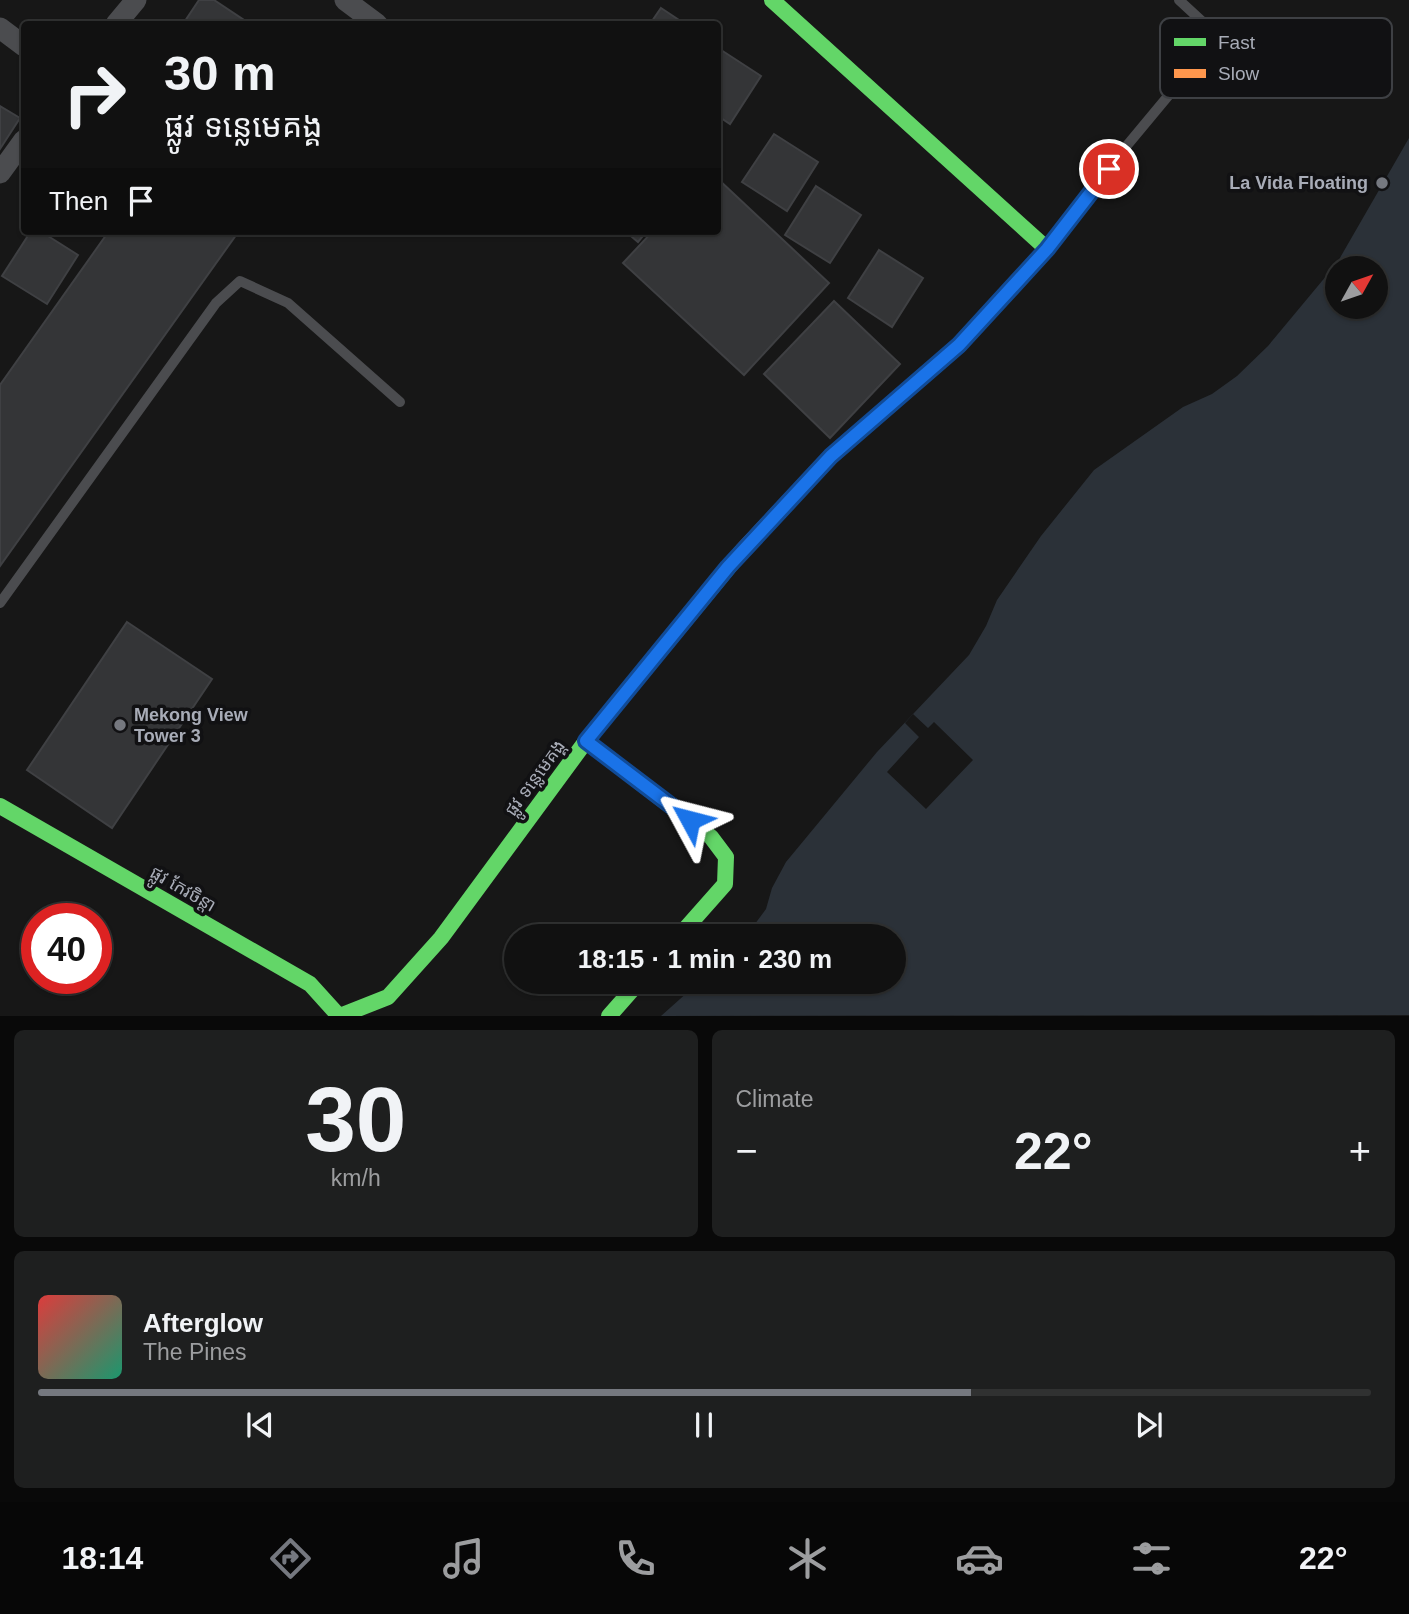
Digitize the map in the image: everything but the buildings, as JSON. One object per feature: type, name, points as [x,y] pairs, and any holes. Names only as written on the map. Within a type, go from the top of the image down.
[{"type":"street","points":[[118,21],[136,0]]},
{"type":"street","points":[[345,0],[373,21]]},
{"type":"street","points":[[772,0],[1047,249]]},
{"type":"street","points":[[0,28],[21,44]]},
{"type":"street","points":[[0,173],[21,144]]},
{"type":"street","name":"ផ្លូវ ទន្លេមេគង្គ","points":[[339,1016],[388,997],[417,966],[441,938],[586,741],[728,567],[831,456],[959,345],[1047,249]]},
{"type":"street","points":[[586,741],[711,837],[726,857],[725,884],[690,924]]},
{"type":"street","name":"ផ្លូវ កែវចិន្តា","points":[[0,806],[310,984],[339,1016]]},
{"type":"street","points":[[609,1016],[628,994]]},
{"type":"lane","name":"ផ្លូវ ទន្លេមេគង្គ","points":[[1179,0],[1198,18]]},
{"type":"lane","name":"ផ្លូវ ទន្លេមេគង្គ","points":[[1047,249],[1166,98]]},
{"type":"lane","points":[[0,603],[216,303],[240,281],[288,303],[400,402]]},
{"type":"shaded area","points":[[1409,138],[1409,1015],[661,1016],[686,994],[906,994],[906,924],[755,924],[766,909],[772,888],[786,862],[877,752],[969,655],[997,600],[1041,536],[1094,470],[1183,407],[1212,394],[1237,376],[1268,346],[1325,277],[1325,319],[1388,319],[1388,256],[1341,256]]},
{"type":"pier","points":[[913,714],[928,728],[934,722],[973,760],[926,809],[887,772],[919,737],[905,723]]},
{"type":"traffic: fast","points":[[772,0],[1047,249],[959,345],[934,367]]},
{"type":"traffic: fast","points":[[340,1016],[388,997],[441,938],[586,741],[742,551]]},
{"type":"traffic: fast","points":[[586,741],[711,837],[726,857],[725,884],[690,924]]},
{"type":"traffic: fast","points":[[0,806],[310,984],[339,1016]]},
{"type":"traffic: fast","points":[[609,1016],[628,994]]},
{"type":"traffic: slow","points":[[742,551],[831,456],[934,367]]},
{"type":"place","name":"La Vida Floating","points":[[1382,183]]},
{"type":"place","name":"Mekong View Tower 3","points":[[120,725]]},
{"type":"route","points":[[690,820],[586,741],[728,567],[831,456],[959,345],[1047,249],[1109,169]]}]
